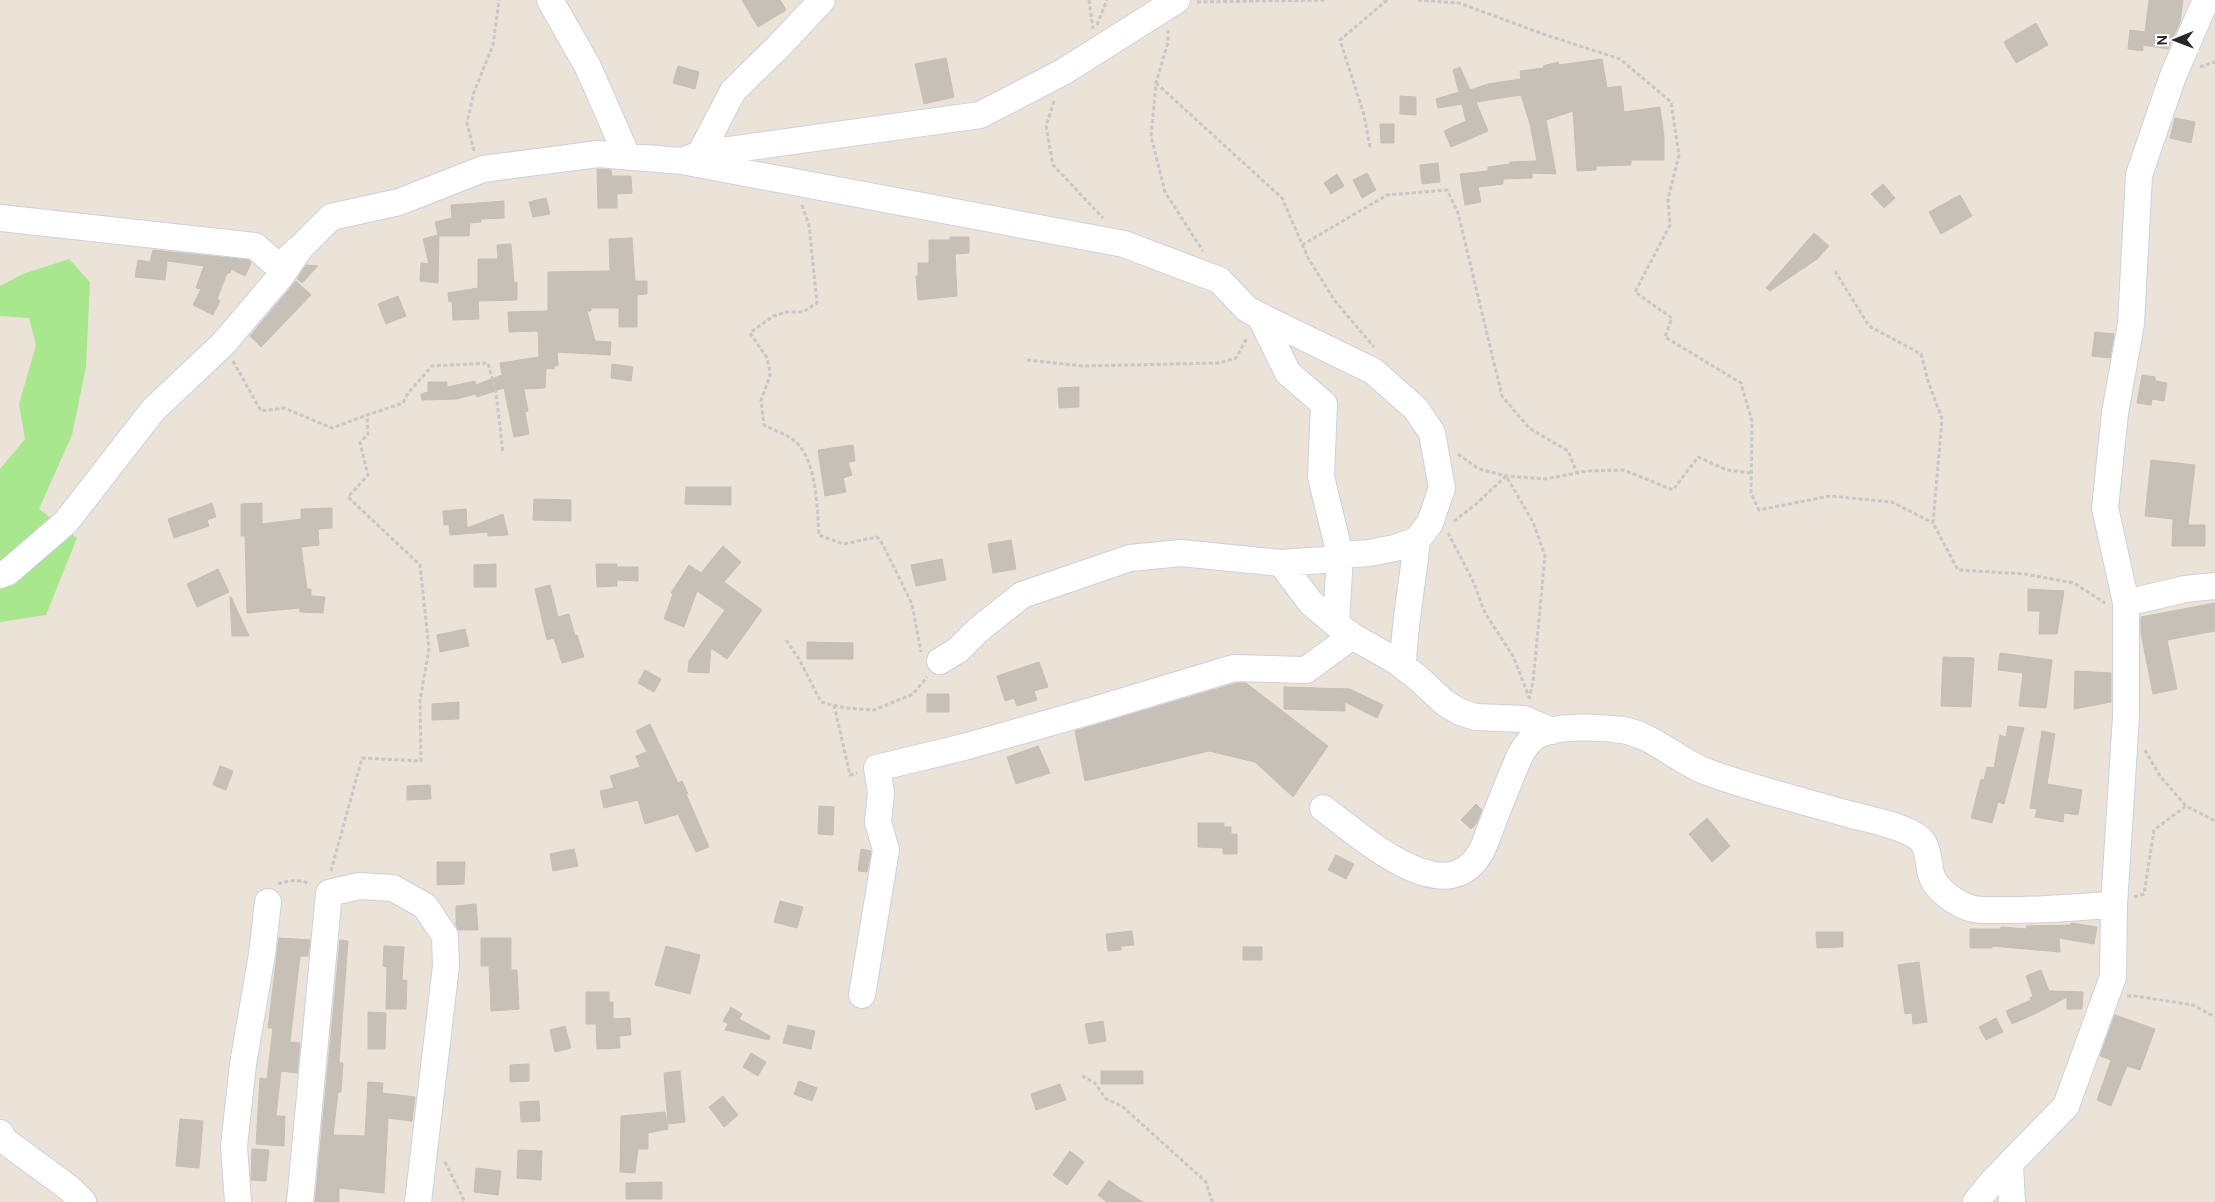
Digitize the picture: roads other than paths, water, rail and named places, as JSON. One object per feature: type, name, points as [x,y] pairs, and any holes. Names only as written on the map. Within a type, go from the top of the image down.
[{"type":"street","points":[[550,0],[588,67],[627,156]]},
{"type":"street","points":[[691,157],[733,91],[822,0]]},
{"type":"street","points":[[1976,1202],[1993,1181],[2066,1106],[2114,977],[2114,905],[2126,716],[2126,610],[2105,508],[2115,413],[2131,324],[2139,175],[2173,76],[2206,0]]},
{"type":"street","points":[[0,218],[255,246],[279,267],[331,217],[399,202],[480,170],[598,154],[691,157],[980,115],[1063,72],[1176,4]]},
{"type":"street","points":[[691,157],[1124,244],[1219,280],[1253,313],[1288,374],[1324,404],[1322,477],[1340,555],[1344,630],[1306,670],[1234,668],[964,747],[877,768],[881,793],[878,822],[886,850],[862,995]]},
{"type":"street","points":[[0,576],[8,572],[66,522],[152,410],[223,344],[280,277],[300,248]]},
{"type":"street","points":[[928,666],[958,650],[978,630],[1022,595],[1130,558],[1181,553],[1281,562],[1324,560],[1340,555],[1369,553],[1395,548],[1417,540],[1430,524],[1440,518],[1442,488],[1432,434],[1416,409],[1374,371],[1253,313]]},
{"type":"street","points":[[1403,666],[1403,636],[1412,590],[1417,540]]},
{"type":"street","points":[[1281,562],[1311,603],[1344,630],[1403,666],[1445,703],[1460,712],[1476,717],[1527,708],[1552,731]]},
{"type":"street","points":[[2126,610],[2185,589],[2215,586]]},
{"type":"street","points":[[1323,808],[1379,851],[1404,866],[1439,876],[1454,874],[1467,869],[1480,855],[1526,744],[1539,734],[1568,728],[1622,730],[1656,742],[1686,763],[1712,774],[1753,788],[1895,826],[1919,838],[1925,847],[1932,877],[1954,900],[1968,908],[1978,910],[2013,910],[2114,905]]},
{"type":"street","points":[[300,1202],[335,891],[359,886],[393,888],[425,906],[445,936],[446,966],[418,1202]]},
{"type":"street","points":[[238,1202],[234,1146],[243,1064],[262,954],[268,902]]},
{"type":"street","points":[[0,1133],[6,1140],[69,1188],[83,1202]]},
{"type":"street","points":[[2010,1165],[2012,1202]]}]
